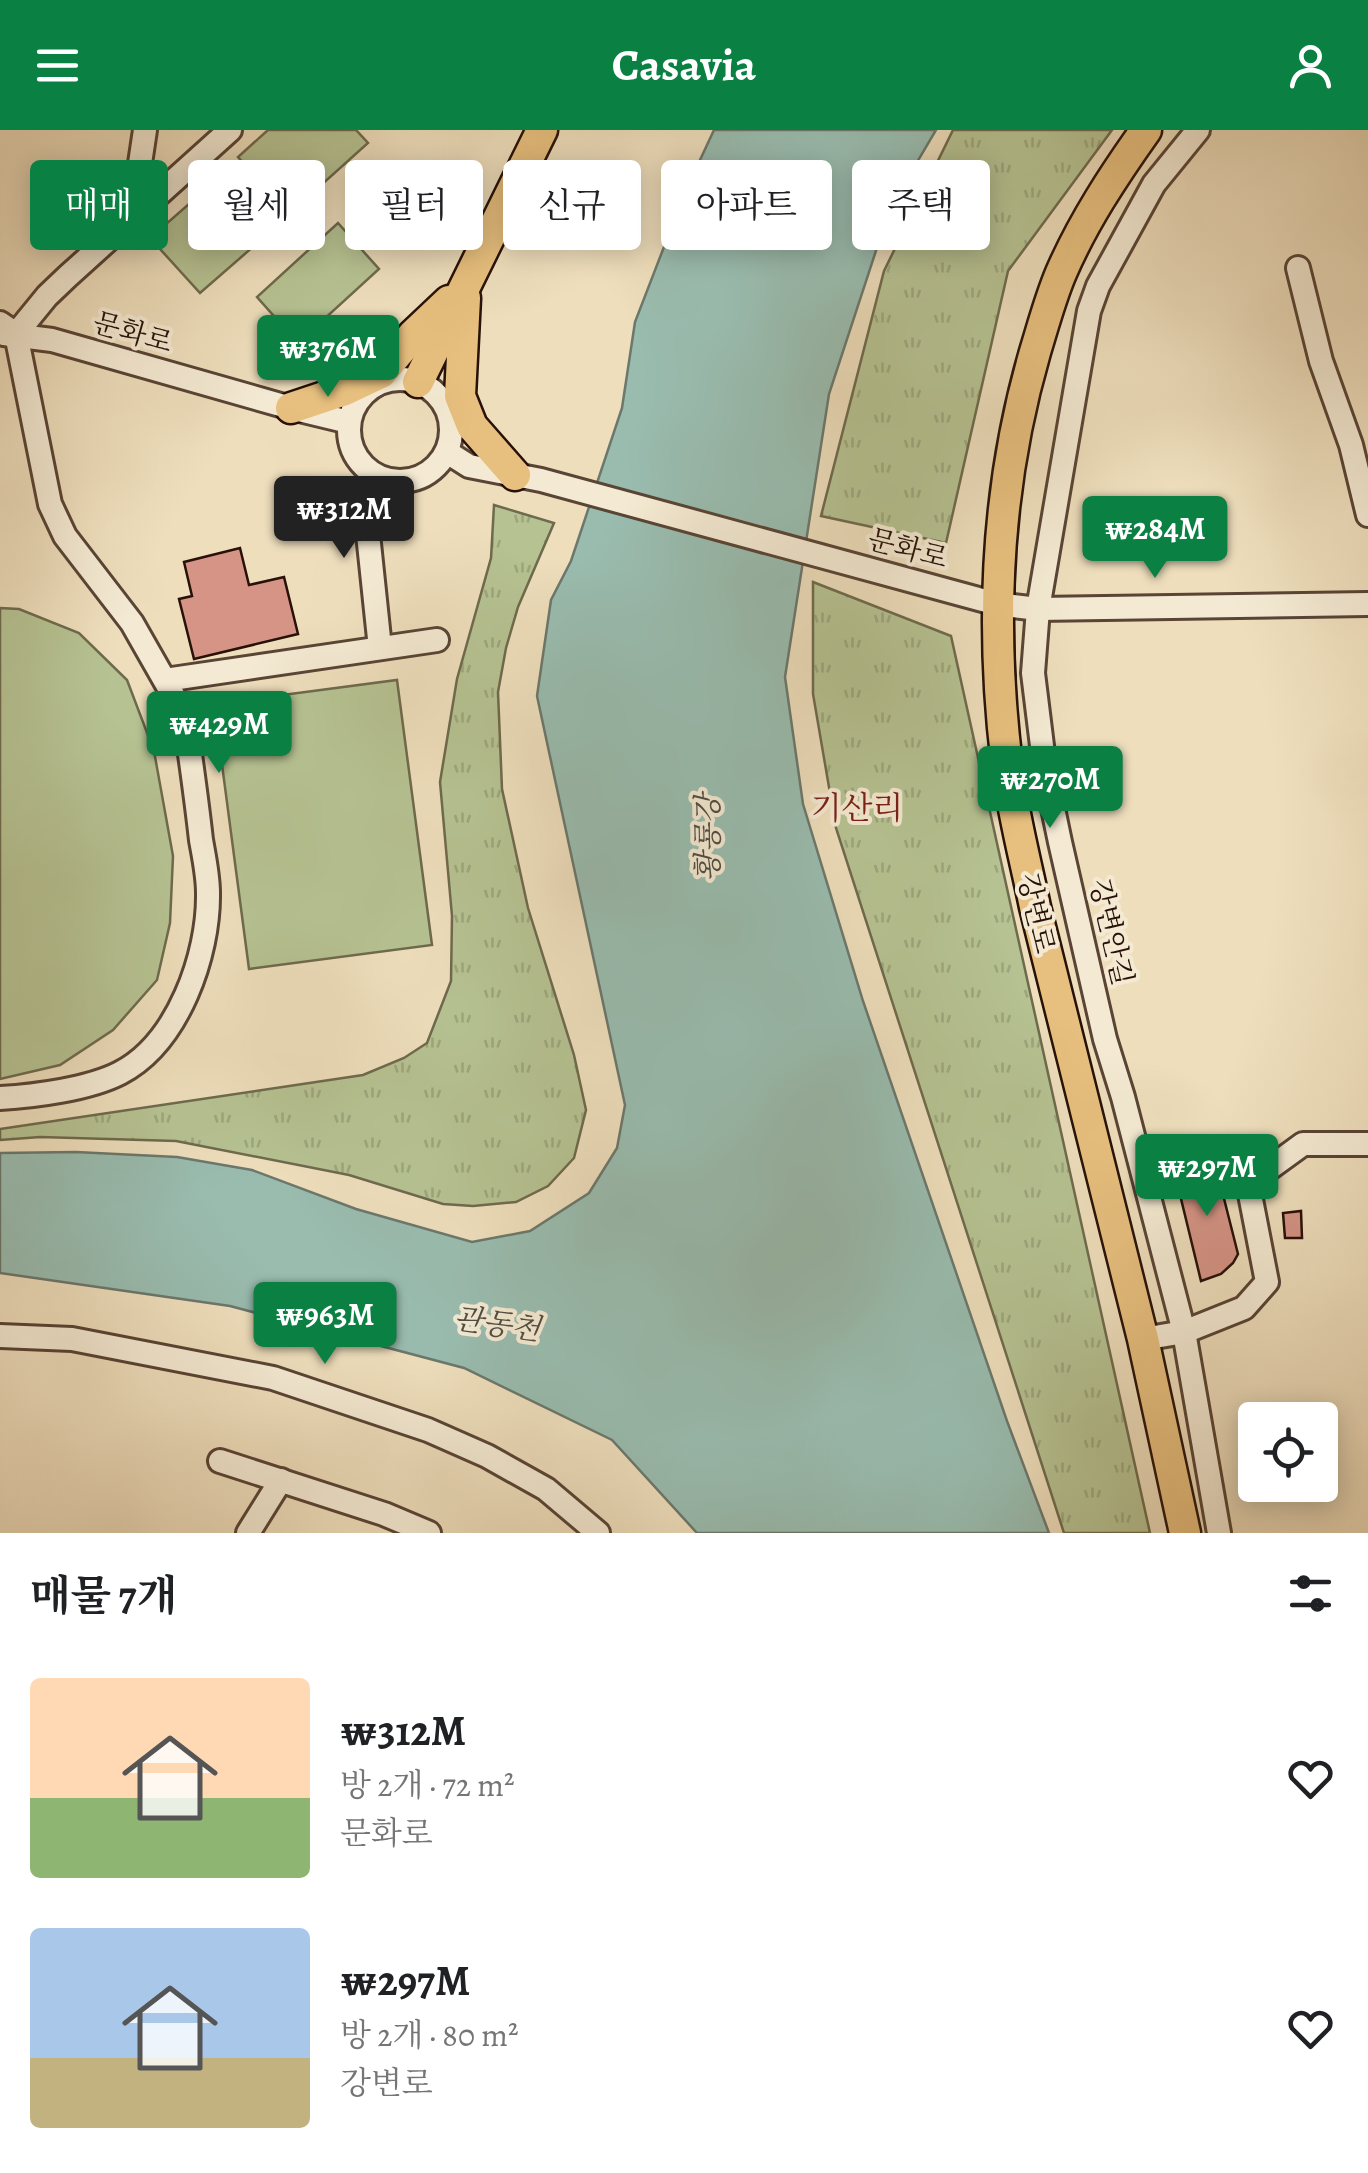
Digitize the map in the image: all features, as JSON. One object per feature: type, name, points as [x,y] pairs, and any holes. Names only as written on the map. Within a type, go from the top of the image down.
[{"type":"main road","points":[[418,382],[542,130]]},
{"type":"main road","name":"강변로","points":[[1146,130],[1101,196],[1061,274],[1044,322],[1026,382],[1008,478],[997,604],[1004,736],[1023,851],[1143,1338],[1185,1533]]},
{"type":"main road","points":[[291,408],[381,373],[413,335],[465,285]]},
{"type":"main road","points":[[465,285],[460,396],[472,426],[528,478]]},
{"type":"street","points":[[141,160],[145,130]]},
{"type":"street","points":[[168,185],[230,130]]},
{"type":"street","name":"강변안길","points":[[1198,130],[1154,184],[1088,311],[1038,609],[1034,673],[1046,770],[1105,1039],[1184,1332],[1218,1533]]},
{"type":"street","points":[[0,1098],[87,1084],[120,1074],[144,1056],[162,1036],[190,988],[203,938],[208,894],[187,732],[181,712],[132,622],[66,536],[50,504],[5,330],[96,250]]},
{"type":"street","points":[[1298,268],[1321,361],[1352,445],[1368,515]]},
{"type":"street","name":"문화로","points":[[5,330],[349,422]]},
{"type":"street","points":[[404,378],[418,382],[444,402],[452,434],[447,452],[439,464],[411,480],[378,477],[355,454],[349,439],[354,408],[362,395],[388,380],[404,378]]},
{"type":"street","name":"문화로","points":[[447,452],[469,466],[528,478],[997,604],[1038,609],[1368,604]]},
{"type":"street","points":[[378,477],[368,534],[380,648]]},
{"type":"street","points":[[165,680],[437,640]]},
{"type":"street","points":[[1143,1338],[1184,1332],[1244,1308],[1267,1282],[1248,1184],[1302,1144],[1368,1144]]},
{"type":"street","points":[[0,1336],[72,1339],[289,1383],[428,1430],[487,1456],[549,1491],[598,1533]]},
{"type":"street","points":[[220,1461],[429,1533]]},
{"type":"street","points":[[248,1533],[281,1480]]},
{"type":"green space","points":[[268,130],[356,130],[368,143],[325,182],[325,160],[238,157]]},
{"type":"green space","points":[[953,130],[1112,130],[1008,271],[946,543],[821,516],[884,271],[894,250],[990,250],[990,160],[938,160]]},
{"type":"green space","points":[[188,205],[188,250],[249,250],[200,293],[161,250],[168,250],[168,222]]},
{"type":"green space","points":[[338,223],[345,231],[345,250],[362,250],[379,269],[298,343],[257,297],[308,250],[325,250],[325,235]]},
{"type":"green space","points":[[494,505],[554,523],[518,607],[498,692],[502,789],[528,908],[574,1055],[586,1110],[574,1158],[548,1186],[516,1202],[473,1206],[443,1204],[349,1175],[176,1141],[40,1137],[0,1140],[0,1129],[363,1075],[404,1058],[427,1043],[451,981],[452,916],[440,782],[457,679],[491,558]]},
{"type":"green space","points":[[813,582],[951,636],[1150,1533],[1064,1533],[836,828],[813,694]]},
{"type":"green space","points":[[0,608],[19,609],[79,633],[127,680],[154,751],[173,856],[170,923],[157,980],[113,1030],[60,1065],[0,1079]]},
{"type":"green space","points":[[397,680],[432,945],[249,969],[214,704]]},
{"type":"water","points":[[714,130],[936,130],[918,160],[852,160],[852,250],[876,250],[829,394],[785,677],[803,804],[863,1001],[1049,1533],[697,1533],[612,1440],[464,1368],[230,1306],[0,1273],[0,1153],[177,1157],[252,1170],[356,1209],[472,1242],[530,1231],[589,1193],[617,1148],[625,1105],[537,696],[551,600],[571,561],[622,408],[635,322],[663,250],[832,250],[832,160],[700,160]]},
{"type":"building","points":[[240,548],[249,585],[284,577],[298,634],[194,659],[179,599],[192,596],[184,562]]},
{"type":"building","points":[[1215,1163],[1238,1254],[1221,1274],[1201,1281],[1174,1170]]},
{"type":"building","points":[[1301,1211],[1302,1238],[1285,1238],[1283,1213]]},
{"type":"district","name":"기산리","points":[[857,808]]},
{"type":"water label","name":"황룡강","points":[[708,838]]},
{"type":"water label","name":"관동천","points":[[497,1324]]}]
